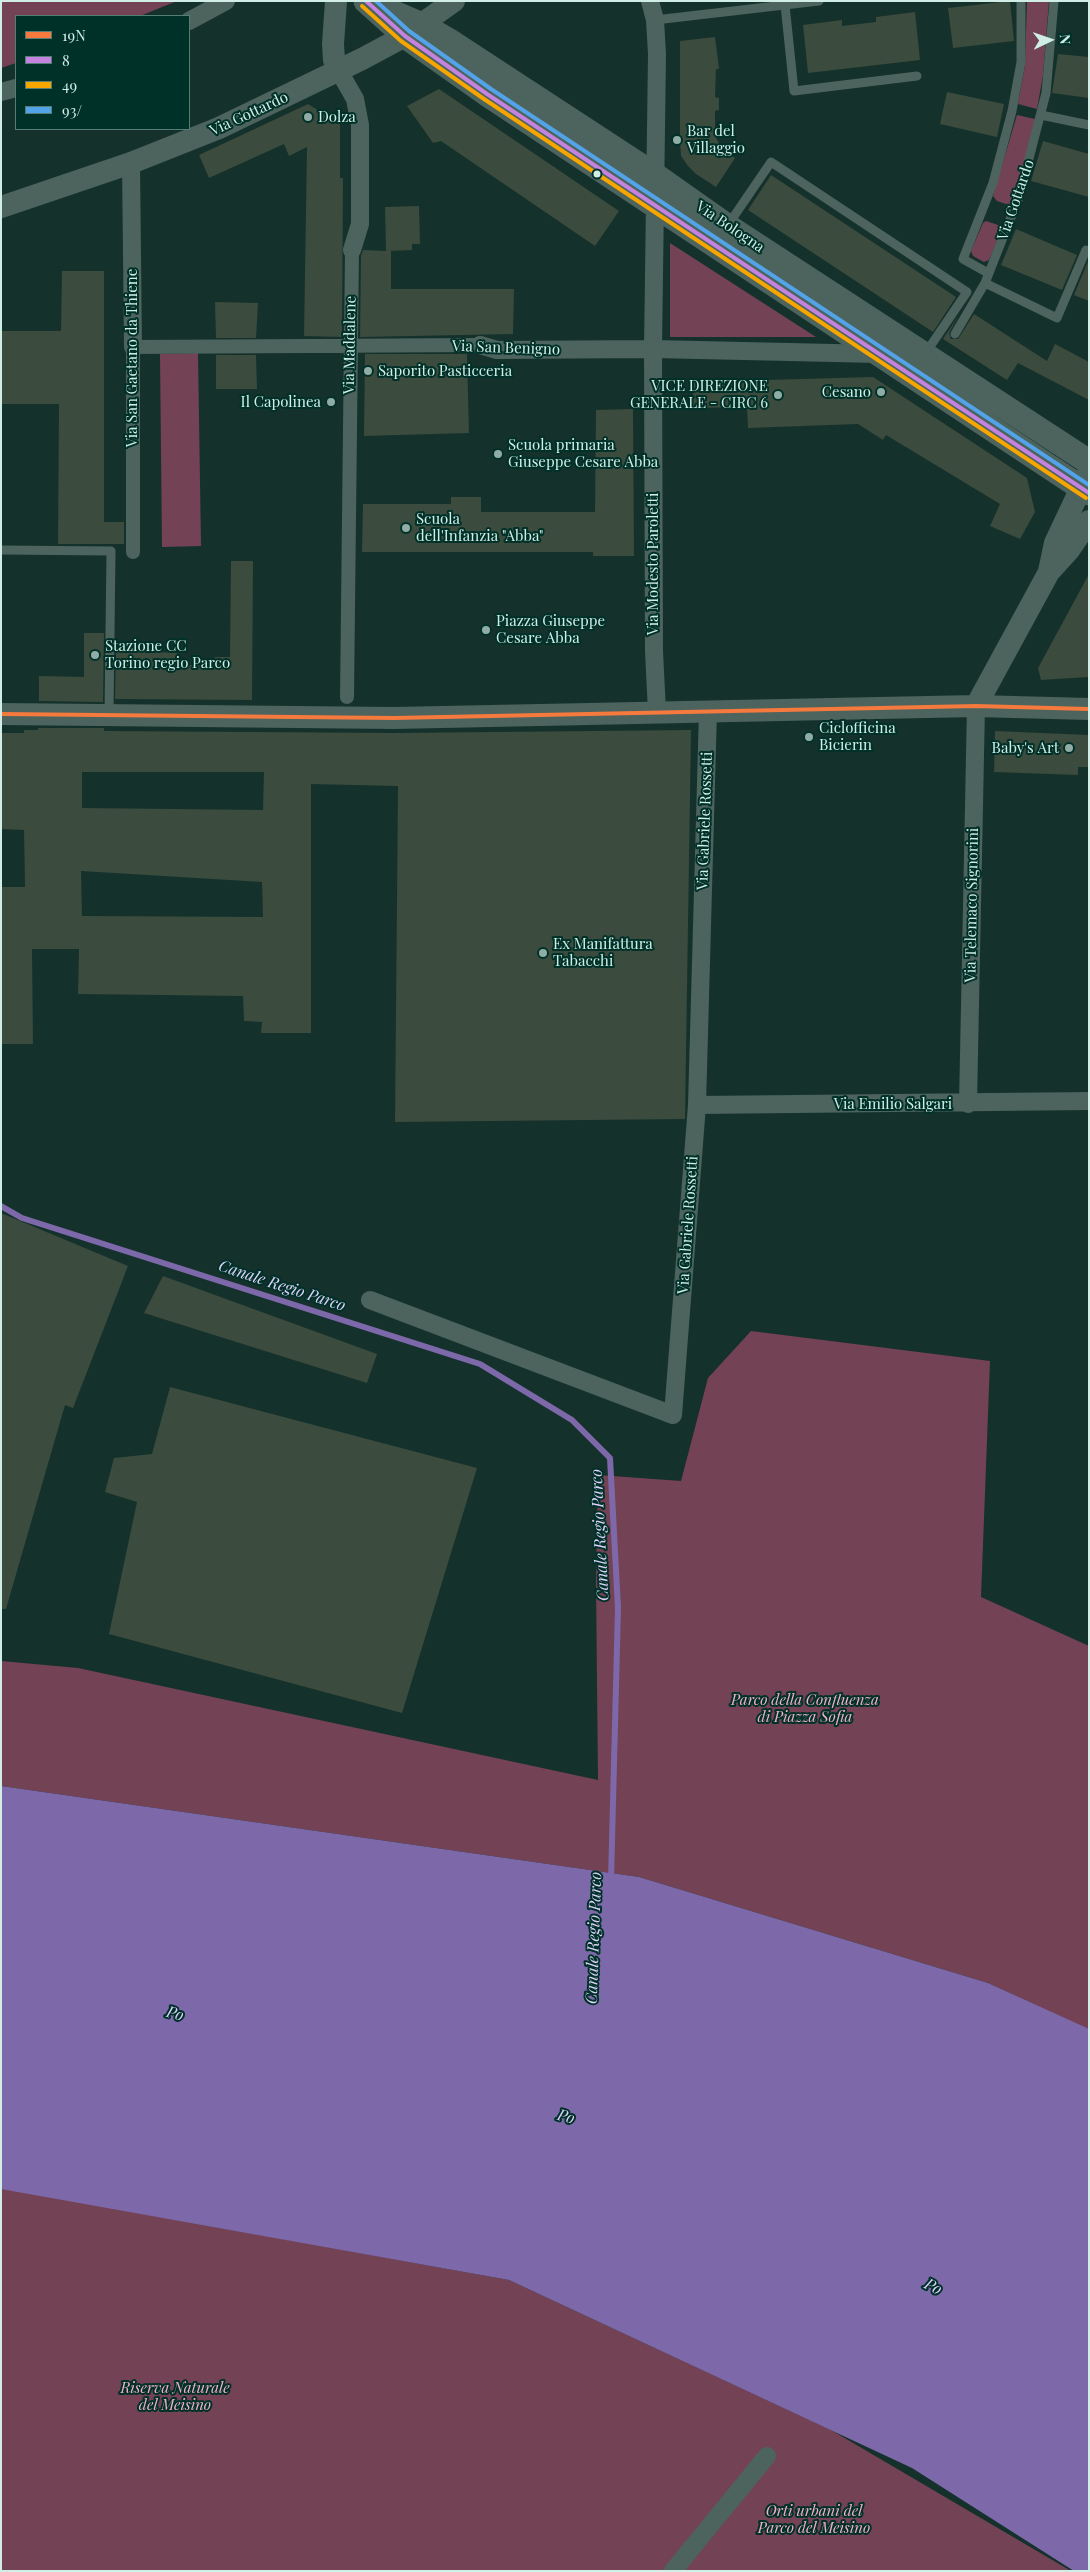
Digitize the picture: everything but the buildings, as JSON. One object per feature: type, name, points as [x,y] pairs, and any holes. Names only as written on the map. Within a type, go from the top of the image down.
[{"type":"main road","name":"Via Bologna","points":[[366,1],[391,7],[414,30],[487,94],[880,354],[1086,484]]},
{"type":"main road","name":"Via Bologna","points":[[366,1],[656,176],[727,226],[1089,462]]},
{"type":"street","points":[[190,20],[226,1]]},
{"type":"street","name":"Via Maddalene","points":[[336,1],[333,44],[334,60],[355,99],[360,125],[360,224],[352,250],[347,697]]},
{"type":"street","name":"Via Gottardo","points":[[1,207],[131,164],[219,128],[339,71],[414,30],[454,1]]},
{"type":"street","points":[[650,1],[655,20],[658,54],[656,176]]},
{"type":"street","points":[[1,92],[15,88]]},
{"type":"street","name":"Via San Gaetano da Thiene","points":[[131,164],[133,552]]},
{"type":"street","name":"Via Modesto Paroletti","points":[[656,176],[653,349],[654,652],[657,712]]},
{"type":"street","name":"Via San Benigno","points":[[132,347],[480,345],[497,350],[653,349],[880,354]]},
{"type":"street","points":[[1049,572],[1055,543],[1086,484]]},
{"type":"street","points":[[976,706],[1049,572],[1069,550],[1089,521]]},
{"type":"street","points":[[1,714],[394,718],[976,706],[1089,709]]},
{"type":"street","name":"Via Telemaco Signorini","points":[[968,1104],[976,706]]},
{"type":"street","name":"Via Gabriele Rossetti","points":[[370,1300],[673,1415],[697,1105],[708,711]]},
{"type":"street","name":"Via Emilio Salgari","points":[[697,1105],[968,1104],[1089,1101]]},
{"type":"street","points":[[673,2571],[767,2456]]},
{"type":"lane","points":[[655,20],[819,1]]},
{"type":"lane","points":[[988,273],[962,259],[993,183],[1012,111],[1021,62],[1021,1]]},
{"type":"lane","name":"Via Gottardo","points":[[955,334],[984,282],[1019,197],[1041,115],[1050,60],[1054,1]]},
{"type":"lane","points":[[785,5],[794,90],[917,76]]},
{"type":"lane","points":[[1041,115],[1089,125]]},
{"type":"lane","points":[[727,226],[770,162],[967,292],[924,356]]},
{"type":"lane","points":[[984,282],[1057,318],[1086,250],[1089,251]]},
{"type":"lane","points":[[1,550],[111,552],[108,715]]},
{"type":"green space","points":[[1,1],[177,1],[142,15],[15,15],[15,63],[1,68]]},
{"type":"green space","points":[[1027,1],[1049,1],[1043,75],[1037,109],[1018,104],[1025,65]]},
{"type":"green space","points":[[1017,115],[1035,119],[1023,169],[1013,202],[1009,205],[997,201],[993,196]]},
{"type":"green space","points":[[986,221],[1001,226],[1002,230],[989,260],[984,262],[973,256],[971,251],[983,223]]},
{"type":"green space","points":[[670,243],[816,337],[670,337]]},
{"type":"green space","points":[[198,353],[201,546],[162,547],[160,354]]},
{"type":"green space","name":"Parco della Confluenza di Piazza Sofia","points":[[751,1331],[990,1361],[981,1597],[1089,1646],[1089,2030],[988,1983],[639,1877],[1,1786],[1,1661],[78,1668],[598,1780],[596,1582],[598,1475],[681,1481],[708,1378]]},
{"type":"green space","name":"Riserva Naturale del Meisino","points":[[1,2185],[73,2201],[509,2280],[831,2430],[1071,2571],[1,2571]]},
{"type":"water","name":"Po","points":[[1,1786],[639,1877],[988,1983],[1089,2029],[1089,2571],[1074,2571],[912,2468],[509,2280],[1,2189]]},
{"type":"waterway","name":"Canale Regio Parco","points":[[1,1206],[22,1218],[480,1364],[572,1420],[610,1458],[618,1608],[611,1880]]},
{"type":"transit line","name":"8","points":[[366,1],[405,36],[487,94],[1089,493]]},
{"type":"transit line","name":"93/","points":[[376,1],[409,31],[491,89],[1089,485]]},
{"type":"transit line","name":"49","points":[[362,6],[401,41],[484,99],[1086,498]]},
{"type":"transit line","name":"19N","points":[[1,714],[394,718],[976,706],[1089,709]]},
{"type":"place","name":"Dolza","points":[[308,117]]},
{"type":"place","name":"Bar del Villaggio","points":[[677,140]]},
{"type":"place","name":"Saporito Pasticceria","points":[[368,371]]},
{"type":"place","name":"Cesano","points":[[881,392]]},
{"type":"place","name":"VICE DIREZIONE GENERALE - CIRC 6","points":[[778,395]]},
{"type":"place","name":"Il Capolinea","points":[[331,402]]},
{"type":"place","name":"Scuola primaria Giuseppe Cesare Abba","points":[[498,454]]},
{"type":"place","name":"Scuola dell'Infanzia \"Abba\"","points":[[406,528]]},
{"type":"place","name":"Piazza Giuseppe Cesare Abba","points":[[486,630]]},
{"type":"place","name":"Stazione CC Torino regio Parco","points":[[95,655]]},
{"type":"place","name":"Ciclofficina Bicierin","points":[[809,737]]},
{"type":"place","name":"Baby's Art","points":[[1069,748]]},
{"type":"place","name":"Ex Manifattura Tabacchi","points":[[543,953]]},
{"type":"park label","name":"Orti urbani del Parco del Meisino","points":[[814,2520]]}]
